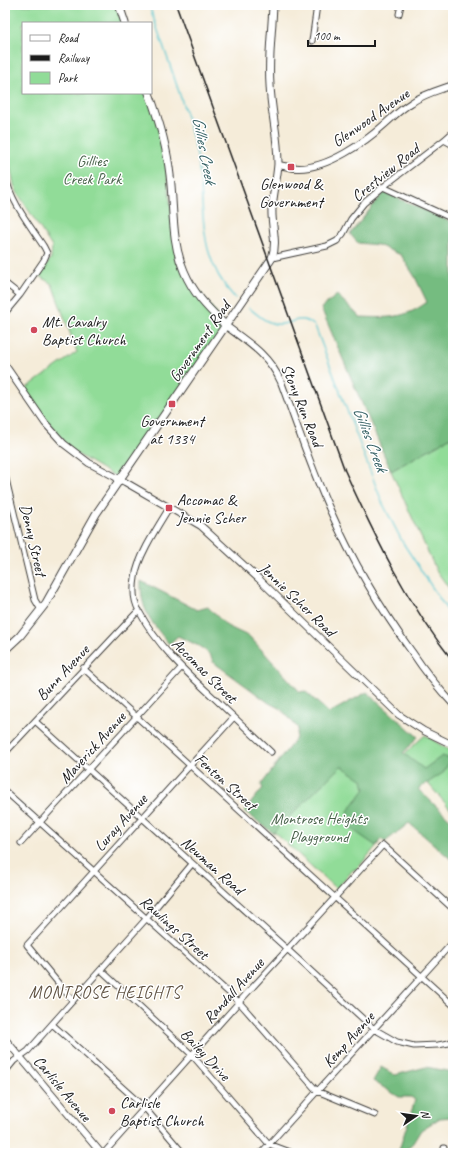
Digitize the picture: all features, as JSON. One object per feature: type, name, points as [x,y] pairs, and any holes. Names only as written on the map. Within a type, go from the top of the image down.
[{"type":"main road","points":[[119,5],[125,22]]},
{"type":"main road","name":"Government Road","points":[[5,650],[20,636],[41,610],[96,514],[272,258],[275,246],[272,207],[278,165],[277,136],[270,95],[269,74],[273,5]]},
{"type":"main road","name":"Stony Run Road","points":[[150,94],[162,132],[168,161],[174,234],[180,259],[190,283],[199,298],[226,326]]},
{"type":"street","points":[[312,41],[317,5]]},
{"type":"street","points":[[399,14],[401,5]]},
{"type":"street","name":"Glenwood Avenue","points":[[278,165],[303,168],[317,165],[340,155],[369,138],[412,101],[453,85]]},
{"type":"street","name":"Crestview Road","points":[[272,258],[327,246],[337,241],[359,208],[383,187],[453,132]]},
{"type":"street","points":[[444,140],[453,145]]},
{"type":"street","points":[[5,175],[13,200],[47,254],[20,295],[5,313]]},
{"type":"street","points":[[383,187],[453,219]]},
{"type":"street","points":[[5,283],[20,295]]},
{"type":"street","name":"Stony Run Road","points":[[226,326],[261,352],[274,367],[330,510],[348,547],[381,607],[403,640],[438,687],[453,704]]},
{"type":"street","name":"Jennie Scher Road","points":[[5,365],[45,422],[64,444],[82,458],[201,526],[245,566],[399,715],[424,731],[453,745]]},
{"type":"street","name":"Denny Street","points":[[5,475],[35,600],[41,610]]},
{"type":"street","name":"Accomac Street","points":[[169,508],[137,568],[134,588],[139,610],[164,648],[181,668],[271,752]]},
{"type":"street","name":"Bunn Avenue","points":[[5,753],[83,668],[139,610]]},
{"type":"street","name":"Fenton Street","points":[[83,668],[453,1005]]},
{"type":"street","name":"Maverick Avenue","points":[[21,843],[181,668]]},
{"type":"street","name":"Luray Avenue","points":[[73,1001],[26,946],[234,717]]},
{"type":"street","name":"Newman Road","points":[[35,721],[374,1030],[397,1042],[409,1045],[428,1046],[451,1042]]},
{"type":"street","name":"Rawlings Street","points":[[5,791],[239,1002],[317,1091]]},
{"type":"street","name":"Randall Avenue","points":[[102,1153],[383,845],[453,909]]},
{"type":"street","points":[[5,1072],[28,1051],[101,970],[192,864]]},
{"type":"street","name":"Kemp Avenue","points":[[261,1153],[453,942]]},
{"type":"street","name":"Bailey Drive","points":[[101,970],[192,1055],[269,1144],[292,1153]]},
{"type":"street","points":[[52,1024],[144,1107],[183,1153]]},
{"type":"street","name":"Carlisle Avenue","points":[[5,1039],[102,1153]]},
{"type":"street","points":[[317,1091],[375,1115]]},
{"type":"green space","name":"Gillies Creek Park","points":[[5,5],[119,5],[125,22],[22,22],[22,94],[149,94],[162,132],[174,234],[184,271],[226,326],[119,479],[72,451],[22,391],[77,352],[52,284],[39,276],[51,258],[52,247],[17,192],[14,185],[5,142]]},
{"type":"green space","points":[[384,192],[453,223],[453,436],[391,471],[321,308],[337,295],[360,317],[387,317],[411,312],[427,302],[415,277],[401,255],[378,245],[358,243],[350,234]]},
{"type":"green space","points":[[453,436],[453,594],[436,570],[391,471]]},
{"type":"green space","points":[[141,581],[197,610],[208,607],[227,626],[250,637],[300,692],[305,691],[329,713],[367,692],[418,737],[403,753],[424,769],[442,756],[451,759],[443,773],[418,789],[453,822],[453,861],[409,823],[385,842],[381,839],[376,846],[350,828],[348,811],[365,789],[363,780],[341,766],[273,833],[244,811],[263,788],[261,785],[296,738],[298,728],[281,709],[269,703],[213,662],[211,657],[204,649],[178,636],[169,644],[148,616],[141,591]]},
{"type":"green space","points":[[425,735],[447,749],[453,751],[453,812],[403,755]]},
{"type":"green space","name":"Montrose Heights Playground","points":[[341,753],[379,788],[352,818],[379,843],[357,869],[353,870],[337,888],[334,887],[271,829]]},
{"type":"green space","points":[[381,1067],[395,1075],[426,1067],[453,1072],[453,1117],[440,1118],[421,1130],[413,1143],[402,1153],[398,1153],[415,1100],[411,1097],[399,1097],[373,1081]]},
{"type":"waterway","name":"Gillies Creek","points":[[149,5],[179,93],[195,146],[199,167],[204,225],[212,262],[221,280],[235,298]]},
{"type":"waterway","name":"Gillies Creek","points":[[249,308],[262,318],[272,323],[282,324],[295,320],[304,320],[315,326],[382,502],[403,543],[453,619]]},
{"type":"railway","points":[[176,5],[345,471],[393,569],[421,616],[453,661]]},
{"type":"place","name":"Glenwood & Government","points":[[291,167]]},
{"type":"place","name":"Mt. Cavalry Baptist Church","points":[[34,330]]},
{"type":"place","name":"Government at 1334","points":[[172,404]]},
{"type":"place","name":"Accomac & Jennie Scher","points":[[169,508]]},
{"type":"place","name":"Carlisle Baptist Church","points":[[112,1111]]},
{"type":"district","name":"MONTROSE HEIGHTS","points":[[105,992]]}]
